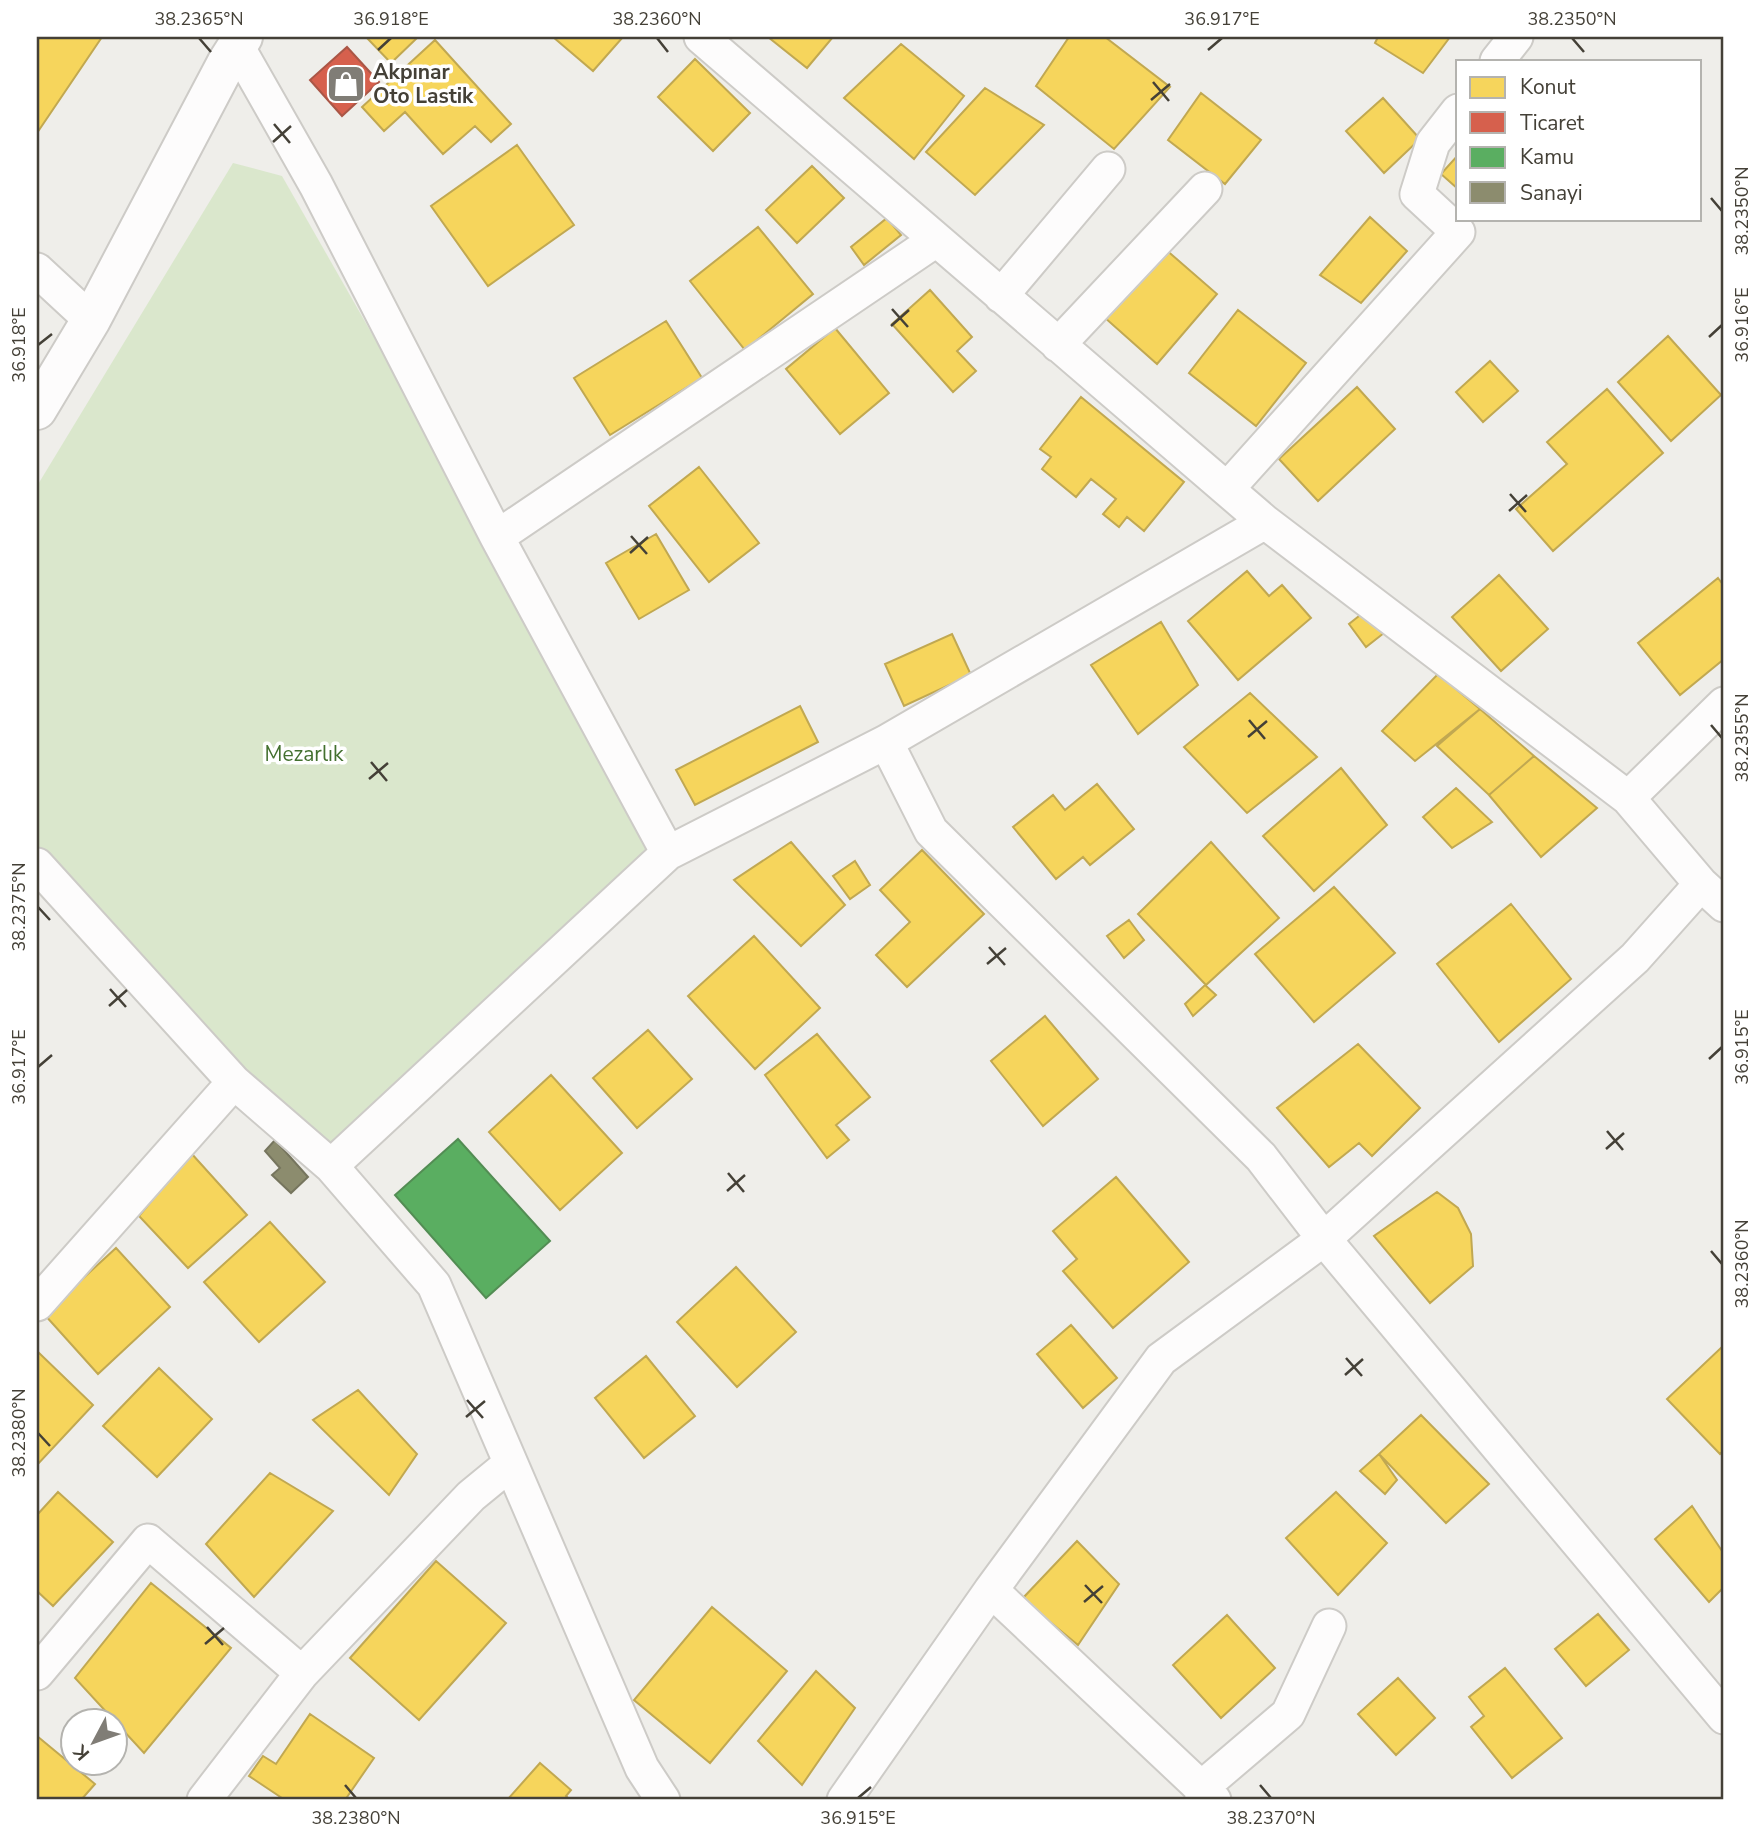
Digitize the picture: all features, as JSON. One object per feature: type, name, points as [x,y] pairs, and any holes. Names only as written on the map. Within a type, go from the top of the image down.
[{"type":"street","points":[[701,37],[1265,522],[1628,798],[1713,895],[1635,958],[1324,1239],[1161,1359],[991,1590],[844,1800]]},
{"type":"street","points":[[1498,60],[1516,37]]},
{"type":"street","points":[[37,410],[91,320],[240,41]]},
{"type":"street","points":[[240,41],[497,537],[668,853]]},
{"type":"street","points":[[1228,488],[1458,232],[1417,194],[1433,143],[1456,114]]},
{"type":"street","points":[[1001,296],[1108,169]]},
{"type":"street","points":[[1058,345],[1205,189]]},
{"type":"street","points":[[497,537],[936,240]]},
{"type":"street","points":[[37,270],[91,320]]},
{"type":"street","points":[[331,1166],[668,853],[886,741],[1265,522]]},
{"type":"street","points":[[1628,798],[1724,704]]},
{"type":"street","points":[[886,741],[932,831],[1261,1157],[1324,1239],[1724,1717]]},
{"type":"street","points":[[37,865],[234,1082],[331,1166],[434,1285],[642,1768],[661,1800]]},
{"type":"street","points":[[37,1304],[234,1082]]},
{"type":"street","points":[[204,1800],[302,1673],[471,1496],[510,1464]]},
{"type":"street","points":[[37,1673],[148,1541],[302,1673]]},
{"type":"street","points":[[991,1590],[1207,1795],[1289,1714],[1329,1626]]},
{"type":"green space","name":"Mezarlık","points":[[233,163],[282,176],[668,853],[331,1166],[37,853],[37,486]]},
{"type":"building: Konut","points":[[37,37],[102,37],[37,133]]},
{"type":"building: Konut","points":[[366,37],[418,37],[391,63]]},
{"type":"building: Konut","points":[[553,37],[623,37],[593,71]]},
{"type":"building: Konut","points":[[768,37],[833,37],[807,68]]},
{"type":"building: Konut","points":[[1069,37],[1105,37],[1170,87],[1114,149],[1036,86]]},
{"type":"building: Konut","points":[[1378,37],[1450,37],[1423,73],[1375,43]]},
{"type":"building: Konut","points":[[435,40],[511,124],[491,142],[475,126],[443,154],[405,112],[384,131],[362,107]]},
{"type":"building: Konut","points":[[901,44],[964,96],[914,159],[844,98]]},
{"type":"building: Konut","points":[[695,59],[750,113],[713,151],[658,97]]},
{"type":"building: Konut","points":[[985,88],[1044,125],[975,195],[926,152]]},
{"type":"building: Konut","points":[[1201,93],[1261,140],[1225,184],[1168,140]]},
{"type":"building: Konut","points":[[1383,98],[1420,139],[1384,173],[1346,131]]},
{"type":"building: Konut","points":[[517,145],[574,225],[488,286],[431,206]]},
{"type":"building: Konut","points":[[1456,157],[1456,187],[1441,174]]},
{"type":"building: Konut","points":[[812,166],[844,198],[797,243],[766,210]]},
{"type":"building: Konut","points":[[1370,217],[1407,251],[1361,303],[1320,275]]},
{"type":"building: Konut","points":[[887,218],[901,235],[864,265],[851,247]]},
{"type":"building: Konut","points":[[758,227],[813,294],[745,350],[690,281]]},
{"type":"building: Konut","points":[[1164,248],[1217,294],[1157,364],[1104,317]]},
{"type":"building: Konut","points":[[930,290],[972,337],[957,351],[976,371],[953,392],[892,324]]},
{"type":"building: Konut","points":[[1238,310],[1306,363],[1256,426],[1189,373]]},
{"type":"building: Konut","points":[[666,321],[702,378],[610,435],[574,378]]},
{"type":"building: Konut","points":[[835,328],[889,393],[840,434],[786,369]]},
{"type":"building: Konut","points":[[1668,336],[1721,395],[1671,441],[1618,382]]},
{"type":"building: Konut","points":[[1490,361],[1518,391],[1483,422],[1456,392]]},
{"type":"building: Konut","points":[[1357,387],[1395,429],[1318,501],[1279,459]]},
{"type":"building: Konut","points":[[1607,389],[1663,453],[1553,551],[1516,509],[1567,464],[1547,442]]},
{"type":"building: Konut","points":[[1081,397],[1184,482],[1144,531],[1127,517],[1119,527],[1103,514],[1116,499],[1091,479],[1076,497],[1042,469],[1051,457],[1040,449]]},
{"type":"building: Konut","points":[[699,467],[759,543],[709,582],[649,506]]},
{"type":"building: Konut","points":[[656,534],[689,590],[639,619],[606,563]]},
{"type":"building: Konut","points":[[1247,571],[1269,596],[1282,585],[1311,618],[1238,680],[1188,621]]},
{"type":"building: Konut","points":[[1499,575],[1548,629],[1501,671],[1452,617]]},
{"type":"building: Konut","points":[[1718,578],[1724,586],[1724,659],[1680,695],[1638,643]]},
{"type":"building: Konut","points":[[1364,612],[1384,633],[1366,647],[1349,624]]},
{"type":"building: Konut","points":[[1161,622],[1198,685],[1138,734],[1091,665]]},
{"type":"building: Konut","points":[[952,634],[971,675],[904,706],[885,664]]},
{"type":"building: Konut","points":[[1438,674],[1480,709],[1415,761],[1382,731]]},
{"type":"building: Konut","points":[[1250,693],[1317,757],[1247,813],[1184,747]]},
{"type":"building: Konut","points":[[800,706],[818,742],[695,805],[676,770]]},
{"type":"building: Konut","points":[[1480,709],[1534,756],[1489,795],[1437,746]]},
{"type":"building: Konut","points":[[1534,756],[1597,808],[1541,857],[1489,795]]},
{"type":"building: Konut","points":[[1341,768],[1387,825],[1314,891],[1263,836]]},
{"type":"building: Konut","points":[[1097,784],[1134,829],[1090,865],[1083,857],[1056,879],[1013,827],[1053,795],[1065,810]]},
{"type":"building: Konut","points":[[1456,788],[1492,822],[1452,848],[1423,817]]},
{"type":"building: Konut","points":[[791,842],[845,905],[801,946],[734,880]]},
{"type":"building: Konut","points":[[1211,842],[1279,918],[1206,985],[1138,914]]},
{"type":"building: Konut","points":[[922,850],[984,914],[907,987],[876,955],[910,922],[880,890]]},
{"type":"building: Konut","points":[[855,861],[870,885],[850,899],[833,876]]},
{"type":"building: Konut","points":[[1334,887],[1395,953],[1314,1022],[1255,954]]},
{"type":"building: Konut","points":[[1511,904],[1571,979],[1499,1042],[1437,964]]},
{"type":"building: Konut","points":[[1129,920],[1144,940],[1124,958],[1107,936]]},
{"type":"building: Konut","points":[[754,936],[820,1008],[755,1069],[688,996]]},
{"type":"building: Konut","points":[[1205,985],[1216,995],[1193,1016],[1185,1004]]},
{"type":"building: Konut","points":[[1045,1016],[1098,1079],[1043,1126],[991,1061]]},
{"type":"building: Konut","points":[[648,1030],[692,1079],[637,1128],[593,1078]]},
{"type":"building: Konut","points":[[817,1034],[870,1097],[836,1125],[849,1140],[827,1158],[765,1075]]},
{"type":"building: Konut","points":[[1358,1044],[1420,1108],[1372,1156],[1359,1143],[1329,1167],[1277,1108]]},
{"type":"building: Konut","points":[[551,1075],[622,1153],[560,1210],[489,1132]]},
{"type":"building: Konut","points":[[191,1153],[247,1215],[188,1268],[139,1216]]},
{"type":"building: Konut","points":[[1116,1177],[1189,1262],[1113,1328],[1063,1271],[1077,1259],[1053,1231]]},
{"type":"building: Konut","points":[[1437,1192],[1458,1208],[1471,1234],[1473,1266],[1430,1303],[1374,1236]]},
{"type":"building: Konut","points":[[270,1222],[325,1282],[259,1342],[204,1282]]},
{"type":"building: Konut","points":[[116,1248],[170,1307],[98,1374],[44,1314]]},
{"type":"building: Konut","points":[[736,1267],[796,1332],[737,1387],[677,1322]]},
{"type":"building: Konut","points":[[1071,1325],[1117,1378],[1083,1408],[1037,1354]]},
{"type":"building: Konut","points":[[1724,1345],[1724,1450],[1720,1454],[1667,1399]]},
{"type":"building: Konut","points":[[37,1351],[93,1405],[37,1465]]},
{"type":"building: Konut","points":[[646,1356],[695,1416],[644,1458],[595,1398]]},
{"type":"building: Konut","points":[[159,1368],[212,1419],[157,1477],[103,1426]]},
{"type":"building: Konut","points":[[358,1390],[417,1454],[389,1495],[313,1420]]},
{"type":"building: Konut","points":[[1421,1415],[1489,1484],[1446,1523],[1379,1454]]},
{"type":"building: Konut","points":[[1379,1454],[1397,1480],[1385,1494],[1360,1471]]},
{"type":"building: Konut","points":[[270,1473],[333,1511],[254,1597],[206,1544]]},
{"type":"building: Konut","points":[[58,1492],[113,1542],[53,1606],[37,1591],[37,1515]]},
{"type":"building: Konut","points":[[1336,1492],[1387,1543],[1338,1595],[1286,1538]]},
{"type":"building: Konut","points":[[1692,1506],[1724,1554],[1724,1587],[1709,1602],[1655,1539]]},
{"type":"building: Konut","points":[[1077,1541],[1119,1584],[1078,1645],[1022,1599]]},
{"type":"building: Konut","points":[[436,1561],[506,1623],[419,1720],[350,1658]]},
{"type":"building: Konut","points":[[151,1583],[231,1648],[144,1753],[130,1738],[130,1708],[103,1708],[75,1678]]},
{"type":"building: Konut","points":[[712,1607],[787,1671],[710,1763],[634,1700]]},
{"type":"building: Konut","points":[[1598,1614],[1629,1650],[1586,1686],[1555,1649]]},
{"type":"building: Konut","points":[[1227,1615],[1275,1668],[1221,1718],[1173,1665]]},
{"type":"building: Konut","points":[[1505,1668],[1562,1738],[1512,1778],[1471,1727],[1484,1716],[1469,1697]]},
{"type":"building: Konut","points":[[816,1671],[855,1708],[802,1785],[758,1741]]},
{"type":"building: Konut","points":[[1398,1678],[1435,1718],[1396,1755],[1358,1714]]},
{"type":"building: Konut","points":[[310,1714],[374,1758],[345,1800],[285,1800],[249,1776],[263,1756],[276,1764]]},
{"type":"building: Konut","points":[[37,1736],[60,1755],[60,1778],[88,1778],[95,1784],[81,1800],[37,1800]]},
{"type":"building: Konut","points":[[540,1763],[571,1790],[566,1796],[570,1800],[507,1800]]},
{"type":"building: Ticaret","points":[[347,47],[379,82],[342,116],[310,80]]},
{"type":"building: Kamu","points":[[458,1139],[550,1241],[486,1298],[395,1195]]},
{"type":"building: Sanayi","points":[[275,1140],[308,1177],[291,1193],[272,1175],[280,1168],[265,1151]]},
{"type":"place","name":"Akpınar Oto Lastik","points":[[346,84]]}]
